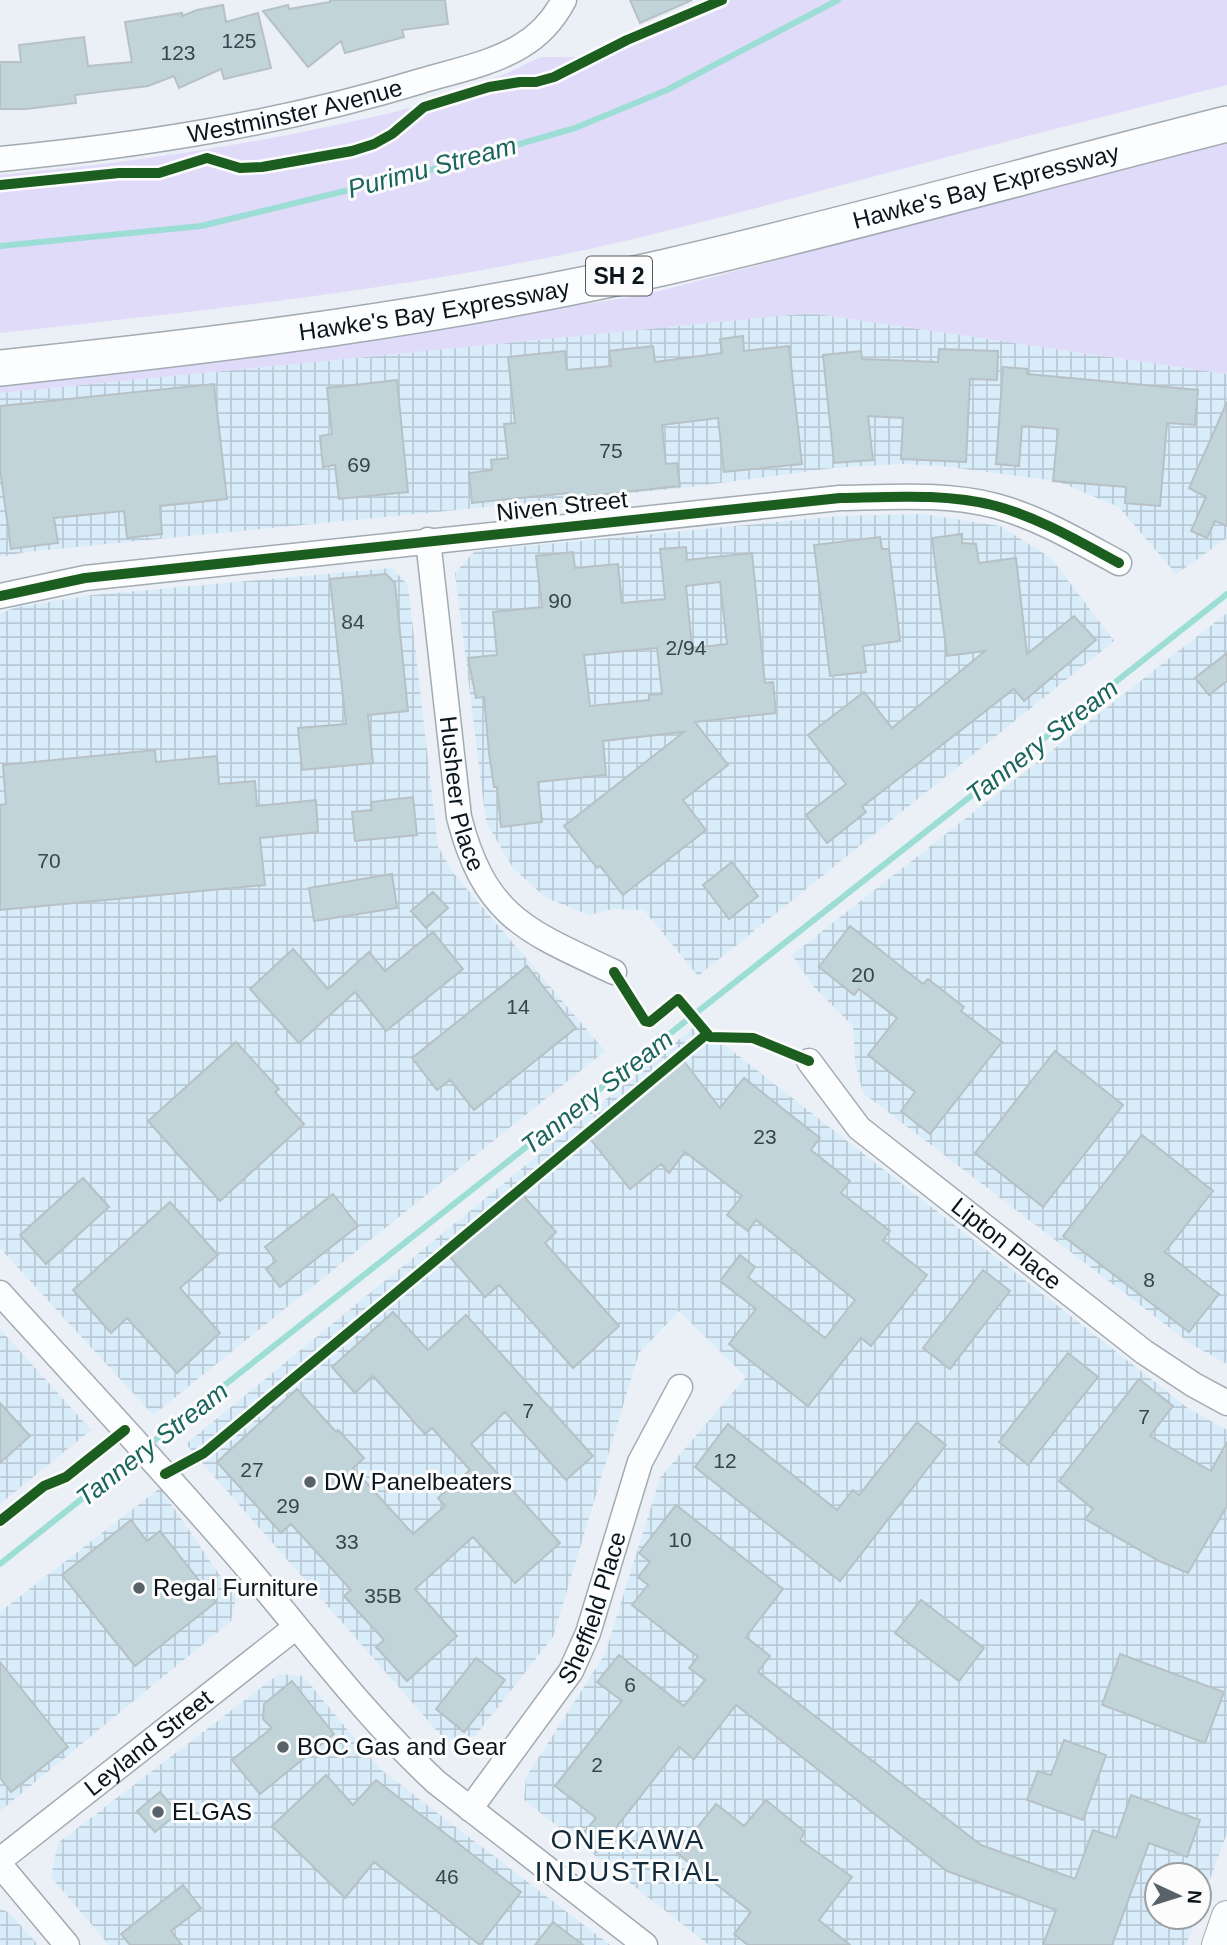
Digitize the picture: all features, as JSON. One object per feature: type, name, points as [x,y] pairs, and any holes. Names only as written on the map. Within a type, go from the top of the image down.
[{"type":"highway","name":"Hawke's Bay Expressway","points":[[0,352],[267,322],[380,305],[509,281],[738,233],[1227,109]]},
{"type":"highway","name":"Hawke's Bay Expressway","points":[[0,368],[317,331],[420,316],[550,291],[666,267],[1227,124]]},
{"type":"main road","points":[[1217,1945],[1227,1916]]},
{"type":"street","name":"Westminster Avenue","points":[[0,159],[105,148],[222,129],[309,113],[372,96],[495,58],[521,46],[541,31],[564,0]]},
{"type":"street","name":"Niven Street","points":[[0,596],[85,578],[840,498],[952,498],[997,506],[1044,523],[1119,563]]},
{"type":"street","name":"Husheer Place","points":[[428,540],[459,817],[468,851],[485,886],[502,908],[535,935],[614,972]]},
{"type":"street","name":"Lipton Place","points":[[809,1061],[859,1128],[1144,1352],[1227,1403]]},
{"type":"street","points":[[0,1293],[158,1466],[397,1745],[436,1782],[645,1945]]},
{"type":"street","name":"Sheffield Place","points":[[470,1809],[571,1671],[588,1633],[639,1462],[680,1387]]},
{"type":"street","name":"Leyland Street","points":[[0,1860],[296,1627]]},
{"type":"street","points":[[0,1865],[67,1945]]},
{"type":"shaded area","points":[[710,0],[1227,0],[1227,85],[730,215],[561,255],[352,291],[0,333],[0,175],[198,151],[394,112],[465,89],[539,58],[581,57]]},
{"type":"shaded area","points":[[1227,141],[1227,374],[810,313],[0,393],[0,381],[437,327],[645,295]]},
{"type":"shaded area","points":[[810,313],[1227,374],[1227,538],[1176,574],[1119,507],[1057,481],[942,466],[900,464],[833,468],[683,488],[26,552],[0,557],[0,393]]},
{"type":"shaded area","points":[[923,514],[1000,526],[1051,558],[1114,641],[698,976],[644,910],[612,909],[590,915],[546,898],[513,868],[486,822],[455,573],[475,551],[838,516]]},
{"type":"shaded area","points":[[392,568],[408,585],[438,847],[455,875],[605,1051],[153,1415],[0,1248],[0,613],[17,607],[93,595]]},
{"type":"shaded area","points":[[1227,613],[1227,1364],[1191,1344],[863,1093],[855,1062],[853,1026],[812,985],[792,955]]},
{"type":"shaded area","points":[[698,1024],[1188,1408],[1227,1430],[1227,1833],[1213,1871],[1213,1861],[1143,1861],[1143,1931],[1191,1931],[1186,1945],[709,1945],[524,1800],[526,1777],[605,1654],[660,1478],[746,1377],[679,1311],[639,1353],[553,1637],[475,1736],[445,1740],[186,1444]]},
{"type":"shaded area","points":[[0,1329],[91,1430],[0,1504]]},
{"type":"shaded area","points":[[160,1488],[236,1599],[231,1621],[0,1811],[0,1612]]},
{"type":"shaded area","points":[[279,1674],[303,1676],[380,1769],[610,1945],[109,1945],[51,1877],[58,1843]]},
{"type":"shaded area","points":[[0,1908],[11,1914],[38,1945],[0,1945]]},
{"type":"building","points":[[330,0],[445,0],[448,24],[402,30],[404,37],[345,53],[341,41],[308,67],[263,11],[288,5],[289,9]]},
{"type":"building","points":[[630,0],[692,0],[640,23]]},
{"type":"building","points":[[223,5],[226,22],[258,13],[271,68],[224,79],[221,69],[179,88],[174,76],[148,86],[75,95],[76,103],[0,109],[0,62],[21,62],[19,45],[84,37],[88,66],[132,62],[125,22],[182,13],[182,16]]},
{"type":"building","points":[[743,336],[744,351],[789,346],[802,464],[724,472],[718,418],[662,425],[666,464],[677,463],[680,486],[569,498],[568,493],[472,503],[469,473],[492,470],[491,460],[508,458],[504,424],[515,423],[508,357],[565,351],[567,370],[611,366],[609,351],[653,346],[655,362],[722,353],[720,339]]},
{"type":"building","points":[[939,349],[998,351],[997,380],[970,379],[966,462],[901,459],[903,418],[868,416],[873,460],[834,463],[823,355],[861,351],[862,359],[938,362]]},
{"type":"building","points":[[1003,367],[1027,369],[1027,374],[1198,390],[1195,425],[1167,423],[1160,506],[1125,503],[1126,487],[1053,481],[1058,429],[1022,426],[1019,466],[996,464]]},
{"type":"building","points":[[397,380],[408,492],[339,499],[335,465],[323,467],[320,436],[332,434],[327,388]]},
{"type":"building","points":[[214,384],[227,499],[160,506],[162,534],[127,538],[124,511],[54,518],[58,543],[11,549],[0,469],[0,406]]},
{"type":"building","points":[[1227,402],[1227,526],[1215,521],[1207,538],[1191,531],[1206,497],[1189,488]]},
{"type":"building","points":[[962,534],[962,543],[976,544],[979,563],[1016,558],[1027,654],[1074,616],[1096,640],[1024,701],[1014,689],[862,807],[866,812],[827,843],[806,815],[846,784],[808,735],[864,692],[892,728],[985,651],[947,656],[932,538]]},
{"type":"building","points":[[880,537],[882,549],[889,549],[900,641],[863,646],[866,672],[830,676],[814,545]]},
{"type":"building","points":[[686,547],[687,560],[752,553],[765,683],[773,682],[776,713],[695,722],[728,765],[683,800],[706,830],[623,895],[600,866],[597,868],[564,826],[684,732],[603,741],[606,775],[538,782],[542,822],[501,827],[497,787],[494,787],[489,753],[484,697],[476,698],[468,658],[497,655],[493,612],[542,607],[536,556],[573,552],[575,568],[618,564],[622,603],[665,599],[660,549]],"holes":[[[720,582],[727,644],[692,648],[686,586]],[[657,648],[662,694],[649,695],[649,700],[590,706],[584,655]]]},
{"type":"building","points":[[386,574],[395,583],[408,711],[368,715],[373,763],[302,770],[298,728],[346,724],[330,579]]},
{"type":"building","points":[[1227,653],[1227,681],[1209,695],[1195,678]]},
{"type":"building","points":[[155,750],[156,762],[217,756],[219,784],[255,781],[257,806],[316,800],[318,832],[260,838],[265,885],[0,910],[0,805],[6,804],[3,765]]},
{"type":"building","points":[[413,797],[417,835],[355,841],[352,812],[372,810],[371,802]]},
{"type":"building","points":[[732,862],[758,896],[729,919],[703,885]]},
{"type":"building","points":[[392,874],[397,908],[314,921],[309,888]]},
{"type":"building","points":[[433,892],[448,908],[426,928],[411,911]]},
{"type":"building","points":[[850,926],[923,984],[928,979],[964,1007],[961,1011],[1002,1042],[930,1134],[901,1111],[915,1092],[868,1055],[897,1018],[859,989],[854,995],[819,967]]},
{"type":"building","points":[[433,932],[463,969],[386,1031],[355,992],[299,1043],[250,989],[293,949],[328,989],[369,952],[385,971]]},
{"type":"building","points":[[527,966],[576,1028],[474,1110],[450,1080],[437,1090],[412,1058]]},
{"type":"building","points":[[236,1042],[279,1089],[275,1092],[304,1124],[220,1201],[148,1121]]},
{"type":"building","points":[[1055,1051],[1123,1105],[1043,1207],[975,1153]]},
{"type":"building","points":[[683,1060],[720,1108],[744,1078],[820,1138],[811,1150],[850,1181],[841,1193],[890,1231],[883,1240],[927,1275],[871,1346],[861,1338],[808,1406],[729,1344],[756,1309],[720,1281],[740,1255],[755,1267],[748,1277],[825,1338],[855,1300],[756,1220],[748,1231],[727,1215],[742,1196],[685,1152],[669,1173],[661,1164],[630,1189],[588,1136]]},
{"type":"building","points":[[1142,1135],[1213,1191],[1165,1252],[1219,1294],[1189,1332],[1063,1236]]},
{"type":"building","points":[[83,1178],[109,1207],[46,1264],[20,1235]]},
{"type":"building","points":[[520,1192],[556,1232],[545,1243],[619,1326],[573,1368],[499,1285],[485,1297],[450,1257]]},
{"type":"building","points":[[333,1194],[358,1226],[280,1287],[266,1269],[276,1261],[265,1247]]},
{"type":"building","points":[[170,1202],[218,1255],[180,1288],[220,1333],[177,1373],[127,1318],[111,1333],[73,1290]]},
{"type":"building","points":[[983,1270],[1010,1291],[950,1369],[923,1348]]},
{"type":"building","points":[[393,1312],[428,1350],[466,1315],[593,1456],[566,1480],[505,1412],[471,1444],[560,1543],[515,1583],[473,1537],[415,1589],[457,1636],[407,1681],[376,1647],[384,1640],[344,1596],[351,1590],[291,1524],[281,1533],[217,1462],[297,1389],[364,1458],[353,1468],[413,1534],[445,1506],[438,1498],[470,1470],[432,1428],[425,1434],[373,1376],[355,1393],[332,1367]]},
{"type":"building","points":[[1068,1353],[1098,1377],[1028,1465],[999,1442]]},
{"type":"building","points":[[1139,1379],[1173,1406],[1150,1436],[1211,1471],[1227,1442],[1227,1506],[1188,1573],[1159,1561],[1085,1519],[1093,1509],[1059,1481]]},
{"type":"building","points":[[0,1403],[30,1436],[0,1463]]},
{"type":"building","points":[[917,1422],[946,1445],[840,1581],[695,1467],[728,1424],[837,1510],[853,1490],[859,1495]]},
{"type":"building","points":[[676,1505],[783,1589],[746,1637],[770,1656],[758,1672],[981,1845],[1075,1879],[1093,1830],[1116,1838],[1131,1795],[1200,1820],[1187,1857],[1149,1843],[1112,1945],[1043,1945],[1056,1910],[947,1871],[736,1705],[694,1759],[679,1747],[597,1852],[579,1838],[596,1818],[555,1786],[622,1701],[597,1682],[619,1655],[684,1706],[705,1680],[689,1668],[698,1657],[632,1605],[648,1585],[638,1577],[650,1562],[639,1553]]},
{"type":"building","name":"Regal Furniture","points":[[131,1520],[147,1541],[160,1531],[216,1602],[135,1666],[62,1575]]},
{"type":"building","points":[[921,1600],[984,1648],[959,1681],[895,1633]]},
{"type":"building","points":[[1120,1654],[1224,1692],[1205,1743],[1102,1705]]},
{"type":"building","points":[[476,1658],[505,1680],[464,1732],[436,1709]]},
{"type":"building","points":[[0,1662],[68,1747],[11,1792],[0,1778]]},
{"type":"building","name":"BOC Gas and Gear","points":[[292,1681],[334,1734],[260,1794],[232,1760],[272,1728],[263,1719],[264,1704]]},
{"type":"building","points":[[1064,1740],[1106,1755],[1083,1820],[1027,1800],[1038,1771],[1051,1775]]},
{"type":"building","points":[[326,1775],[353,1805],[376,1780],[521,1892],[480,1945],[374,1862],[345,1898],[272,1826]]},
{"type":"building","name":"ELGAS","points":[[160,1792],[178,1813],[155,1832],[137,1811]]},
{"type":"building","points":[[766,1800],[805,1832],[800,1840],[852,1877],[819,1920],[850,1945],[748,1945],[734,1934],[751,1912],[677,1853],[716,1804],[744,1826]]},
{"type":"building","points":[[183,1885],[201,1908],[171,1931],[182,1945],[130,1945],[121,1934]]},
{"type":"building","points":[[553,1922],[583,1945],[535,1945]]},
{"type":"waterway","name":"Purimu Stream","points":[[0,246],[201,226],[423,172],[575,128],[667,90],[838,0]]},
{"type":"waterway","name":"Tannery Stream","points":[[146,1447],[1227,594]]},
{"type":"waterway","name":"Tannery Stream","points":[[0,1564],[138,1454]]},
{"type":"cycle path","points":[[0,185],[119,173],[159,173],[207,158],[240,168],[262,167],[352,151],[374,144],[392,134],[424,107],[489,87],[536,82],[554,77],[627,40],[722,0]]},
{"type":"cycle path","points":[[0,596],[85,578],[840,498],[938,497],[996,506],[1044,524],[1119,563]]},
{"type":"cycle path","points":[[614,972],[645,1021],[650,1022],[678,999],[710,1037],[753,1038],[809,1061]]},
{"type":"cycle path","points":[[165,1474],[204,1453],[707,1034]]},
{"type":"cycle path","points":[[0,1521],[44,1486],[66,1477],[125,1430]]},
{"type":"place","name":"DW Panelbeaters","points":[[310,1482]]},
{"type":"place","name":"Regal Furniture","points":[[139,1588]]},
{"type":"place","name":"BOC Gas and Gear","points":[[283,1747]]},
{"type":"place","name":"ELGAS","points":[[158,1812]]},
{"type":"district","name":"ONEKAWA INDUSTRIAL","points":[[628,1855]]}]
